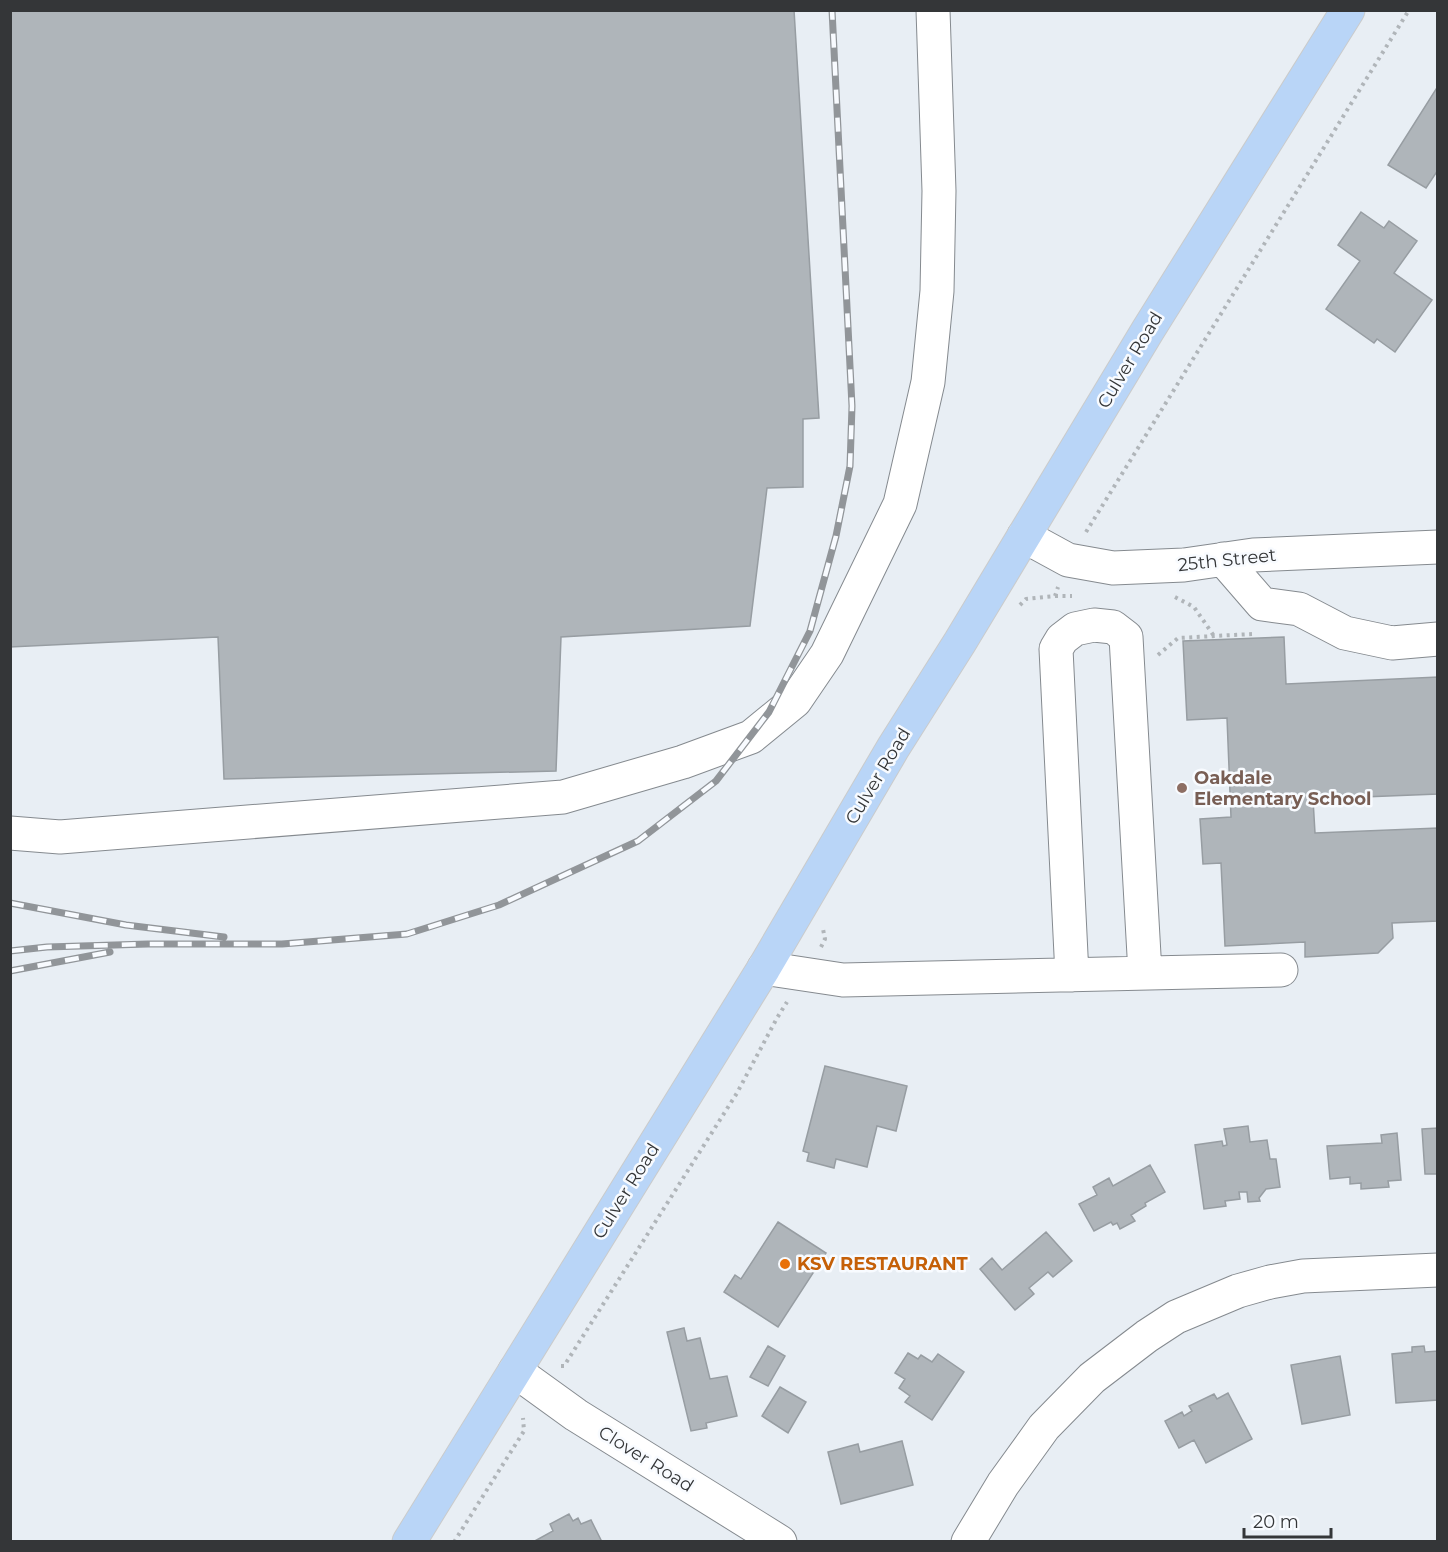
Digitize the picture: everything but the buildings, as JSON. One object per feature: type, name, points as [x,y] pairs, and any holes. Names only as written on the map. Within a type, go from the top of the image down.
[{"type":"main road","name":"Culver Road","points":[[409,1542],[527,1379],[893,748],[960,642],[1148,330],[1347,10]]},
{"type":"street","points":[[10,833],[60,837],[563,797],[683,762],[751,736],[795,700],[827,654],[900,504],[928,382],[937,291],[939,191],[933,10]]},
{"type":"street","name":"25th Street","points":[[1024,536],[1068,560],[1113,567],[1184,565],[1253,555],[1437,547]]},
{"type":"street","points":[[1223,559],[1262,604],[1299,609],[1345,633],[1392,643],[1437,639]]},
{"type":"street","points":[[1072,975],[1056,649],[1062,639],[1075,628],[1094,625],[1113,627],[1126,637],[1145,973]]},
{"type":"street","points":[[764,968],[843,980],[1281,970]]},
{"type":"street","points":[[968,1542],[1003,1484],[1044,1427],[1092,1378],[1176,1317],[1238,1291],[1303,1276],[1437,1270]]},
{"type":"street","name":"Clover Road","points":[[527,1379],[576,1415],[780,1542]]},
{"type":"path","points":[[1055,596],[1068,560],[1409,10]]},
{"type":"path","points":[[1018,607],[1026,599],[1079,596]]},
{"type":"path","points":[[1174,596],[1194,607],[1214,636]]},
{"type":"path","points":[[1155,665],[1158,654],[1178,638],[1259,634]]},
{"type":"path","points":[[454,1542],[524,1431],[523,1416],[527,1379],[554,1366],[564,1366],[737,1093],[777,1018],[806,974],[825,939],[823,928]]},
{"type":"railway","points":[[10,951],[47,947],[148,944],[282,944],[407,934],[499,905],[638,841],[716,781],[769,712],[810,631],[836,536],[850,466],[852,406],[832,10]]},
{"type":"railway","points":[[10,903],[126,925],[224,937]]},
{"type":"railway","points":[[10,971],[110,952]]},
{"type":"place","name":"Oakdale Elementary School","points":[[1182,788]]},
{"type":"place","name":"KSV RESTAURANT","points":[[785,1264]]}]
